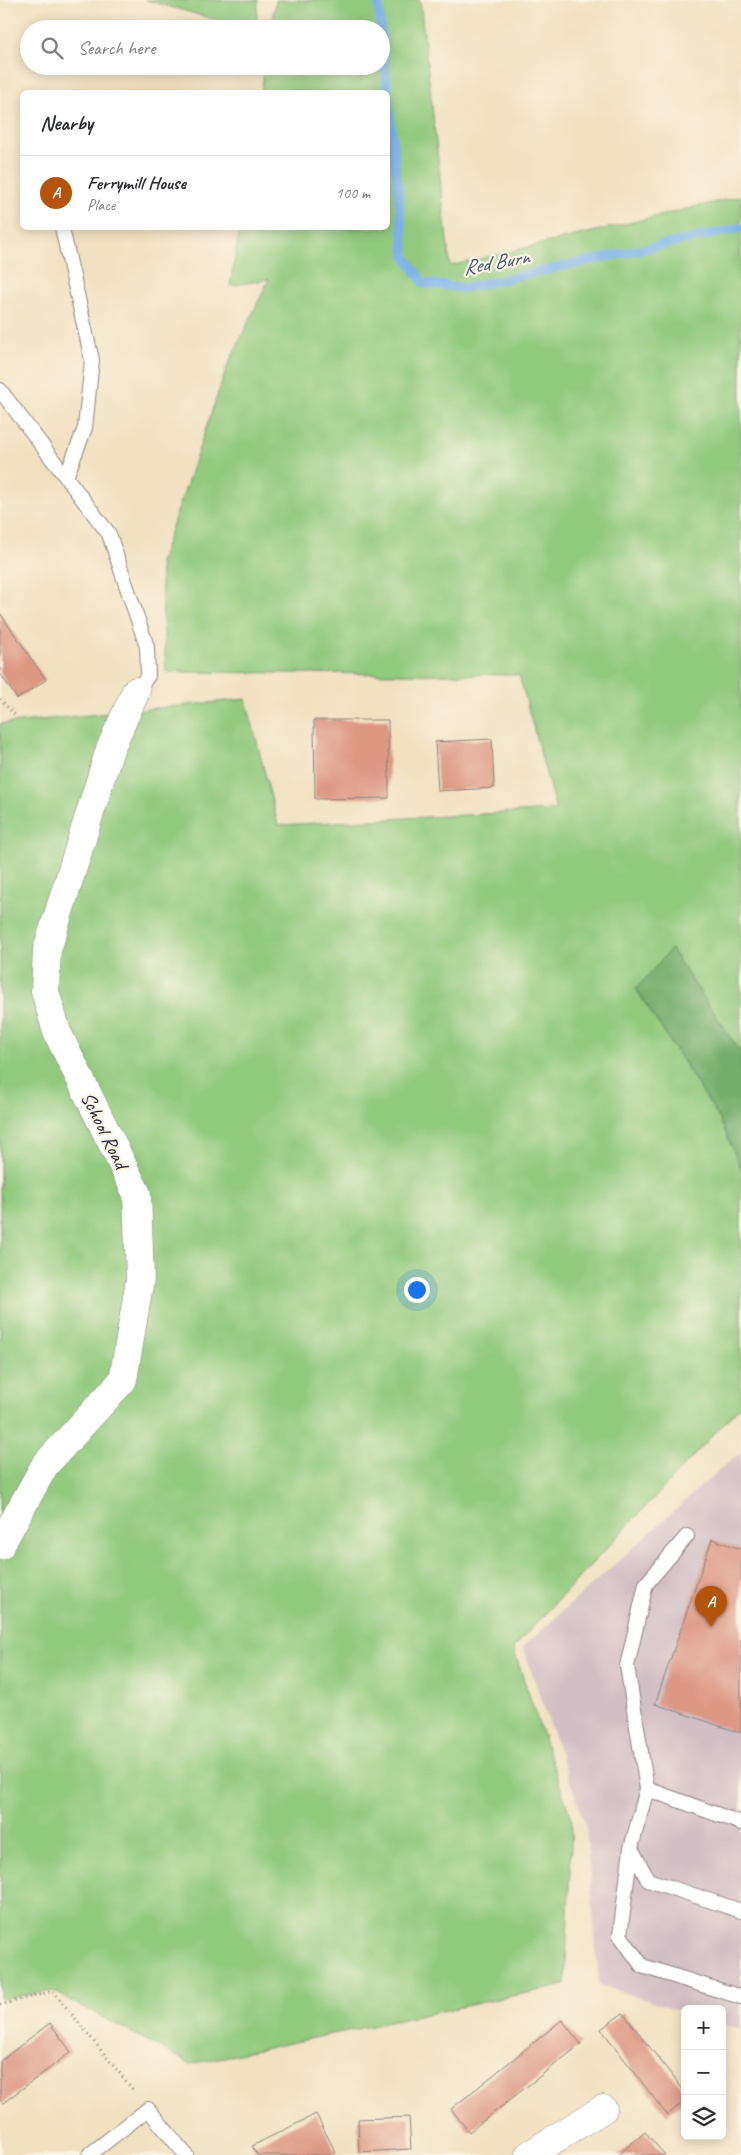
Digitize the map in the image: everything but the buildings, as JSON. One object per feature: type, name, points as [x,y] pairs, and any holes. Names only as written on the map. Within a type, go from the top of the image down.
[{"type":"street","name":"School Road","points":[[0,1546],[45,1466],[123,1380],[140,1278],[137,1194],[57,1032],[45,991],[47,950],[110,749],[136,691]]},
{"type":"street","points":[[529,2155],[604,2109]]},
{"type":"lane","points":[[62,230],[92,360],[85,428],[66,477]]},
{"type":"lane","points":[[0,390],[109,534],[147,647],[148,676],[136,691]]},
{"type":"lane","points":[[687,1536],[646,1584],[627,1666],[647,1788],[631,1848],[620,1935],[642,1966],[741,1996]]},
{"type":"lane","points":[[647,1788],[741,1822]]},
{"type":"lane","points":[[631,1848],[648,1880],[741,1911]]},
{"type":"lane","points":[[89,2155],[148,2109],[186,2155]]},
{"type":"path","points":[[0,699],[16,716]]},
{"type":"path","points":[[0,2005],[53,1990],[148,2109]]},
{"type":"shaded area","points":[[741,1453],[741,2029],[726,2024],[726,2005],[681,2005],[681,2011],[599,1985],[586,1827],[523,1647],[717,1472]]},
{"type":"green space","points":[[146,0],[258,0],[257,20],[217,20]]},
{"type":"green space","points":[[276,0],[420,0],[450,266],[741,196],[741,1405],[513,1648],[572,1821],[565,1985],[191,2064],[53,1991],[0,1999],[0,1546],[13,1523],[0,1517],[0,724],[246,699],[278,825],[556,810],[519,675],[166,672],[160,562],[227,367],[269,279],[230,286],[240,230],[390,230],[390,90],[261,90],[264,75],[390,75],[390,20],[273,20]]},
{"type":"green space","points":[[671,949],[741,1053],[741,1168],[719,1118],[636,989]]},
{"type":"waterway","name":"Red Burn","points":[[378,0],[380,20]]},
{"type":"waterway","name":"Red Burn","points":[[386,75],[387,90]]},
{"type":"waterway","name":"Red Burn","points":[[390,114],[405,256],[423,283],[464,288],[741,228]]},
{"type":"place","name":"Ferrymill House","points":[[711,1627]]}]
